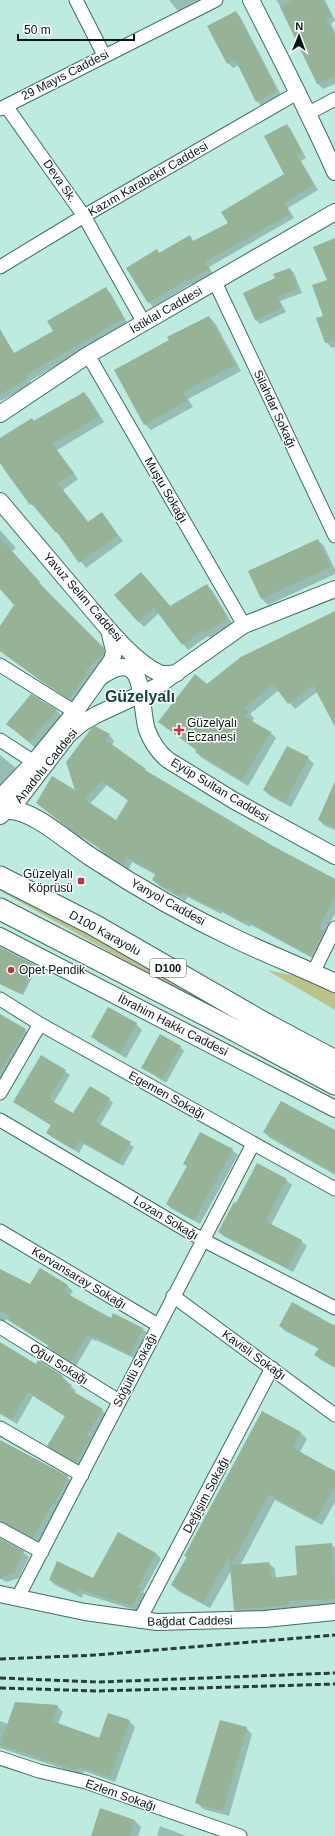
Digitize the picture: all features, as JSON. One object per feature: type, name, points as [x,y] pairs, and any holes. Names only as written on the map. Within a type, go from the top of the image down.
[{"type":"highway","name":"D100 Karayolu","points":[[0,877],[94,925],[264,1023],[335,1060]]},
{"type":"highway","name":"D100","points":[[0,908],[335,1084]]},
{"type":"main road","name":"Yanyol Caddesi","points":[[2,810],[16,810],[32,816],[90,856],[142,889],[238,940],[335,983]]},
{"type":"street","points":[[76,0],[104,56]]},
{"type":"street","name":"29 Mayıs Caddesi","points":[[3,107],[216,0]]},
{"type":"street","points":[[251,0],[297,93],[309,113],[335,172]]},
{"type":"street","name":"Kazım Karabekir Caddesi","points":[[0,267],[84,216],[297,93]]},
{"type":"street","points":[[309,113],[335,99]]},
{"type":"street","name":"Deva Sk.","points":[[3,107],[84,216],[144,323]]},
{"type":"street","name":"İstiklal Caddesi","points":[[0,414],[88,355],[335,212]]},
{"type":"street","name":"Silahdar Sokağı","points":[[215,282],[335,536]]},
{"type":"street","name":"Muştu Sokağı","points":[[88,355],[244,626]]},
{"type":"street","name":"Yavuz Selim Caddesi","points":[[0,502],[109,630],[149,666],[160,673],[177,673]]},
{"type":"street","name":"Anadolu Caddesi","points":[[2,810],[19,800],[75,729],[98,714],[177,673],[244,626],[335,589]]},
{"type":"street","name":"Anadolu Caddesi","points":[[2,810],[34,762],[75,712],[112,660],[114,651],[109,630]]},
{"type":"street","points":[[0,665],[75,712]]},
{"type":"street","points":[[102,676],[114,669],[126,668],[135,674],[138,693]]},
{"type":"street","name":"Eyüp Sultan Caddesi","points":[[138,693],[149,734],[159,752],[168,760],[233,800],[335,856]]},
{"type":"street","points":[[0,740],[34,762]]},
{"type":"street","points":[[313,972],[335,928]]},
{"type":"street","name":"İbrahim Hakkı Caddesi","points":[[3,939],[335,1109]]},
{"type":"street","name":"Egemen Sokağı","points":[[0,999],[40,1024],[335,1189]]},
{"type":"street","points":[[0,1093],[40,1024]]},
{"type":"street","name":"Lozan Sokağı","points":[[0,1120],[203,1240],[335,1308]]},
{"type":"street","name":"Söğütlü Sokağı","points":[[18,1597],[253,1144]]},
{"type":"street","name":"Kervansaray Sokağı","points":[[0,1231],[158,1325]]},
{"type":"street","name":"Kavisli Sokağı","points":[[173,1296],[272,1368],[333,1409]]},
{"type":"street","name":"Oğul Sokağı","points":[[0,1327],[119,1401]]},
{"type":"street","name":"Değişim Sokağı","points":[[139,1621],[272,1368]]},
{"type":"street","points":[[0,1428],[82,1475]]},
{"type":"street","points":[[0,1529],[42,1552]]},
{"type":"street","name":"Bağdat Caddesi","points":[[0,1594],[84,1612],[139,1621],[177,1623],[265,1619],[335,1612]]},
{"type":"street","name":"Ezlem Sokağı","points":[[0,1758],[39,1771],[86,1782],[240,1836]]},
{"type":"green space","points":[[0,879],[335,1061],[335,1074],[184,993],[0,891]]},
{"type":"green space","points":[[267,970],[309,979],[335,992],[335,1010]]},
{"type":"building","points":[[293,0],[323,0],[331,16],[326,18],[335,37],[335,76],[317,84],[280,7]]},
{"type":"building","points":[[236,11],[277,91],[256,102],[235,59],[227,64],[207,26]]},
{"type":"building","points":[[287,124],[303,153],[297,156],[314,185],[284,203],[290,214],[205,262],[209,269],[187,281],[186,280],[148,303],[126,268],[157,249],[159,253],[190,235],[193,241],[228,223],[221,212],[284,174],[264,136]]},
{"type":"building","points":[[335,238],[335,343],[333,340],[325,343],[316,318],[323,316],[312,285],[327,280],[313,247]]},
{"type":"building","points":[[290,268],[298,289],[277,297],[282,308],[255,320],[243,293],[275,278],[273,274]]},
{"type":"building","points":[[106,287],[124,318],[26,375],[28,379],[0,394],[0,329],[14,353],[53,331],[47,321]]},
{"type":"building","points":[[209,316],[235,365],[183,392],[187,401],[144,425],[114,370],[169,340],[167,337]]},
{"type":"building","points":[[84,392],[99,416],[52,444],[74,473],[58,484],[88,522],[102,512],[118,535],[79,563],[57,532],[56,533],[32,504],[30,505],[0,463],[0,438],[32,418],[34,421]]},
{"type":"building","points":[[0,538],[40,582],[39,583],[104,648],[104,653],[85,672],[87,674],[69,699],[41,681],[0,651],[0,626],[14,605],[0,589]]},
{"type":"building","points":[[318,539],[331,567],[261,599],[248,571]]},
{"type":"building","points":[[141,572],[170,606],[207,584],[228,619],[204,633],[202,630],[182,645],[154,608],[138,622],[114,595]]},
{"type":"building","points":[[335,611],[335,727],[313,685],[288,704],[273,684],[244,708],[249,711],[245,717],[271,732],[242,780],[195,752],[197,750],[158,722],[195,674],[207,684],[241,657]]},
{"type":"building","points":[[31,694],[57,710],[29,742],[6,724]]},
{"type":"building","points":[[95,726],[110,734],[106,740],[146,769],[145,770],[273,846],[335,879],[335,896],[319,928],[324,931],[311,956],[246,920],[244,923],[216,907],[215,909],[182,892],[180,896],[152,880],[156,873],[127,857],[123,864],[99,849],[100,847],[70,829],[36,803],[52,776],[75,790],[66,762],[91,729]],"holes":[[[101,781],[128,800],[116,820],[84,799]]]},
{"type":"building","points":[[287,746],[309,757],[285,802],[263,790]]},
{"type":"building","points":[[335,781],[335,828],[318,820]]},
{"type":"building","points":[[0,947],[35,965],[21,994],[0,984]]},
{"type":"building","points":[[108,1007],[137,1023],[120,1053],[91,1037]]},
{"type":"building","points":[[0,1014],[26,1029],[0,1072]]},
{"type":"building","points":[[160,1034],[181,1046],[162,1079],[141,1068]]},
{"type":"building","points":[[41,1055],[66,1070],[50,1097],[52,1098],[50,1100],[73,1113],[90,1086],[110,1098],[96,1122],[131,1142],[119,1163],[80,1140],[74,1150],[46,1133],[51,1125],[13,1102]]},
{"type":"building","points":[[281,1101],[335,1130],[335,1173],[263,1132]]},
{"type":"building","points":[[200,1132],[233,1149],[194,1220],[166,1204],[187,1166],[183,1164]]},
{"type":"building","points":[[257,1163],[287,1179],[266,1219],[268,1220],[267,1222],[302,1240],[287,1268],[218,1232],[234,1202],[236,1203]]},
{"type":"building","points":[[40,1268],[68,1285],[64,1292],[111,1318],[113,1313],[143,1328],[130,1355],[91,1335],[90,1337],[87,1335],[71,1362],[9,1320],[11,1316],[0,1311],[0,1269],[30,1284]]},
{"type":"building","points":[[292,1302],[335,1326],[335,1367],[314,1355],[319,1348],[279,1326]]},
{"type":"building","points":[[0,1342],[36,1364],[38,1360],[63,1376],[61,1379],[72,1385],[69,1389],[103,1409],[86,1436],[90,1438],[76,1462],[47,1446],[65,1416],[28,1392],[12,1419],[0,1413]]},
{"type":"building","points":[[262,1411],[301,1432],[293,1448],[335,1471],[335,1486],[316,1520],[269,1494],[231,1565],[269,1562],[271,1578],[297,1575],[295,1546],[332,1543],[335,1599],[289,1601],[289,1605],[234,1610],[229,1556],[203,1603],[171,1585],[187,1557],[184,1556]]},
{"type":"building","points":[[0,1440],[68,1476],[54,1505],[52,1504],[33,1538],[0,1521]]},
{"type":"building","points":[[118,1532],[156,1553],[138,1587],[141,1588],[132,1606],[78,1589],[76,1593],[49,1580],[57,1561],[93,1578]]},
{"type":"building","points":[[0,1538],[24,1551],[14,1573],[0,1578]]},
{"type":"building","points":[[15,1702],[58,1705],[52,1721],[99,1738],[108,1713],[130,1720],[110,1777],[78,1766],[76,1770],[0,1745]]},
{"type":"building","points":[[220,1720],[247,1727],[223,1811],[195,1803]]},
{"type":"building","points":[[100,1808],[135,1820],[130,1836],[91,1836]]},
{"type":"railway","points":[[0,1659],[96,1655],[335,1635]]},
{"type":"railway","points":[[0,1678],[99,1682],[335,1673]]},
{"type":"railway","points":[[0,1688],[99,1691],[335,1684]]},
{"type":"place","name":"Güzelyalı Eczanesi","points":[[179,730]]},
{"type":"place","name":"Güzelyalı Köprüsü","points":[[81,881]]},
{"type":"place","name":"Opet Pendik","points":[[11,970]]},
{"type":"district","name":"Güzelyalı","points":[[140,696]]}]
